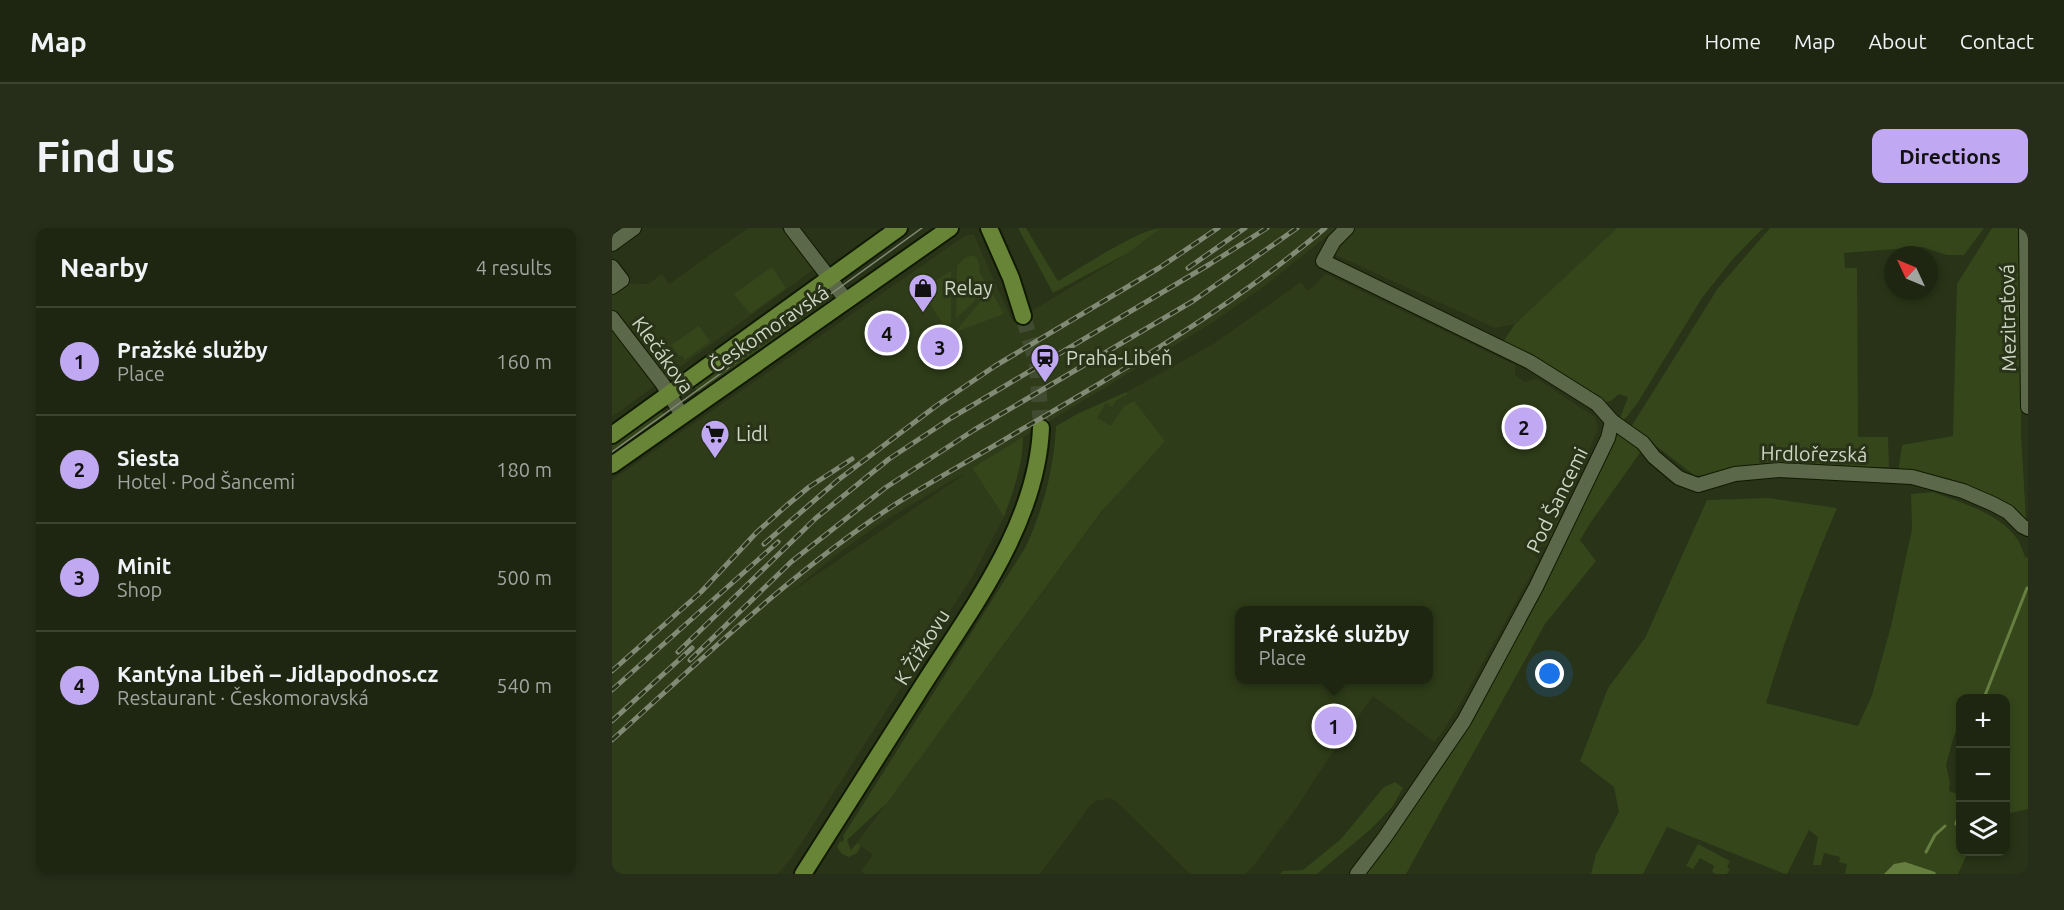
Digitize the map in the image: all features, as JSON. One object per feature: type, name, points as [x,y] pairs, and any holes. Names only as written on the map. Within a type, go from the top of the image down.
[{"type":"main road","name":"Českomoravská","points":[[612,435],[899,228]]},
{"type":"main road","name":"Českomoravská","points":[[612,465],[950,228]]},
{"type":"main road","points":[[989,228],[1011,278],[1023,316]]},
{"type":"main road","name":"K Žižkovu","points":[[803,874],[986,585],[1016,530],[1033,477],[1041,428]]},
{"type":"street","points":[[612,244],[634,228]]},
{"type":"street","points":[[791,228],[847,301]]},
{"type":"street","points":[[1347,228],[1334,241],[1323,261],[1530,362],[1597,404],[1612,420]]},
{"type":"street","name":"Mezitraťová","points":[[2026,228],[2028,407]]},
{"type":"street","points":[[612,267],[622,280],[612,287]]},
{"type":"street","name":"Klečákova","points":[[612,318],[669,393],[682,414]]},
{"type":"street","name":"Hrdlořezská","points":[[1612,420],[1643,443],[1654,457],[1679,478],[1698,485],[1735,474],[1779,470],[1912,477],[1963,491],[1993,504],[2008,512],[2028,529]]},
{"type":"street","name":"Pod Šancemi","points":[[1357,874],[1464,721],[1545,569],[1608,438],[1612,420]]},
{"type":"shaded area","points":[[748,228],[781,228],[813,270],[612,417],[612,283],[648,284],[662,274],[669,284]]},
{"type":"shaded area","points":[[1018,228],[1026,228],[1058,281],[1125,242],[1161,228],[1128,253],[1053,293]]},
{"type":"shaded area","points":[[1161,228],[1337,228],[1265,286],[1212,323],[972,468],[1004,517],[972,577],[793,856],[778,874],[612,874],[612,480],[966,235],[974,235],[1013,322],[1128,253]],"holes":[[[963,475],[791,592],[881,523]]]},
{"type":"shaded area","points":[[1355,228],[1617,228],[1515,324],[1495,328],[1336,255],[1339,243]]},
{"type":"shaded area","points":[[1617,228],[1763,228],[1732,260],[1702,298],[1638,402],[1626,418],[1618,423],[1628,397],[1619,394],[1611,401],[1604,402],[1503,342],[1515,324]]},
{"type":"shaded area","points":[[1770,228],[1984,228],[1964,255],[1947,255],[1938,252],[1938,246],[1884,246],[1884,250],[1844,253],[1845,268],[1857,268],[1858,437],[1888,437],[1889,467],[1751,468],[1701,476],[1694,475],[1631,427],[1718,288]]},
{"type":"shaded area","points":[[1992,228],[2021,228],[2021,433],[2026,519],[1983,493],[1947,478],[1898,473],[1902,445],[1953,436],[1957,284]]},
{"type":"shaded area","points":[[974,255],[986,284],[972,304],[956,318],[957,266],[965,258]]},
{"type":"shaded area","points":[[772,267],[786,288],[750,314],[734,294]]},
{"type":"shaded area","points":[[951,272],[951,323],[945,327],[926,298],[931,294],[927,286]]},
{"type":"shaded area","points":[[1326,274],[1515,365],[1515,375],[1525,382],[1536,378],[1595,417],[1598,429],[1547,548],[1543,546],[1538,548],[1535,556],[1539,560],[1463,699],[1441,734],[1434,742],[1373,696],[1299,804],[1255,864],[1245,874],[1190,874],[1117,802],[1110,798],[1096,801],[1090,806],[1040,874],[865,874],[861,871],[873,855],[857,843],[1113,497],[1125,406],[1111,427],[1096,418],[1106,403],[1116,401],[1128,394],[1127,392],[1213,344],[1301,282],[1308,291]]},
{"type":"shaded area","points":[[825,288],[832,299],[700,395],[692,384]]},
{"type":"shaded area","points":[[989,291],[1004,314],[955,332]]},
{"type":"shaded area","points":[[699,326],[710,342],[683,361],[682,355],[680,357],[671,345]]},
{"type":"shaded area","points":[[1126,392],[1128,394],[1116,401],[1112,407],[1106,403],[1097,418],[1111,426],[1124,406],[1134,401],[1165,441],[1102,511],[887,803],[847,840],[851,850],[857,843],[861,846],[857,853],[849,857],[842,854],[837,847],[840,841],[844,839],[843,836],[1025,548],[1046,489],[1053,458],[1056,426]]},
{"type":"shaded area","points":[[659,408],[667,418],[612,459],[612,443]]},
{"type":"shaded area","points":[[1618,431],[1642,450],[1580,540],[1596,561],[1545,624],[1406,874],[1366,874],[1467,727],[1539,598]]},
{"type":"shaded area","points":[[1023,437],[1019,468],[1004,517],[972,468]]},
{"type":"shaded area","points":[[1933,492],[1991,516],[2018,540],[2025,557],[2028,558],[2028,809],[2010,813],[2010,694],[1956,694],[1956,732],[1946,765],[1950,783],[1949,791],[1956,794],[1956,856],[1966,856],[1958,874],[1845,874],[1847,864],[1839,862],[1840,857],[1824,853],[1821,865],[1813,865],[1818,837],[1809,830],[1785,874],[1667,827],[1643,874],[1591,874],[1596,854],[1619,812],[1614,787],[1580,761],[1608,688],[1645,638],[1707,500],[1768,498],[1837,508],[1798,605],[1766,703],[1858,726],[1872,695],[1892,622],[1912,529],[1911,494]]},
{"type":"shaded area","points":[[1395,782],[1403,788],[1392,807],[1371,829],[1317,874],[1280,874],[1283,871],[1303,870],[1341,839],[1384,787]]},
{"type":"shaded area","points":[[1698,844],[1730,861],[1727,874],[1712,872],[1714,866],[1700,858],[1693,869],[1686,866]]},
{"type":"shaded area","points":[[1905,862],[1936,874],[1884,874],[1894,864]]},
{"type":"waterway","points":[[1986,694],[2027,588]]},
{"type":"waterway","points":[[1926,852],[1935,835],[1945,826]]},
{"type":"tunnel","points":[[1023,316],[1037,364],[1041,428]]},
{"type":"tram line","points":[[612,452],[922,228]]},
{"type":"railway","points":[[764,544],[838,480],[936,406],[995,366],[1159,268],[1218,228]]},
{"type":"railway","points":[[1188,268],[1245,228]]},
{"type":"railway","points":[[678,652],[816,518],[889,459],[951,418],[1267,228]]},
{"type":"railway","points":[[690,660],[791,562],[885,488],[974,430],[1193,301],[1297,228]]},
{"type":"railway","points":[[612,740],[784,587],[856,531],[909,495],[1098,384],[1215,311],[1325,228]]},
{"type":"railway","points":[[612,671],[701,592],[757,532],[786,506],[809,487],[852,459]]},
{"type":"railway","points":[[612,690],[778,542]]},
{"type":"railway","points":[[612,721],[692,648]]},
{"type":"place","name":"Relay","points":[[923,314]]},
{"type":"place","name":"Kantýna Libeň – Jidlapodnos.cz","points":[[887,333]]},
{"type":"place","name":"Minit","points":[[940,347]]},
{"type":"place","name":"Praha-Libeň","points":[[1045,384]]},
{"type":"place","name":"Siesta","points":[[1524,427]]},
{"type":"place","name":"Lidl","points":[[715,460]]},
{"type":"place","name":"Pražské služby","points":[[1334,726]]}]
